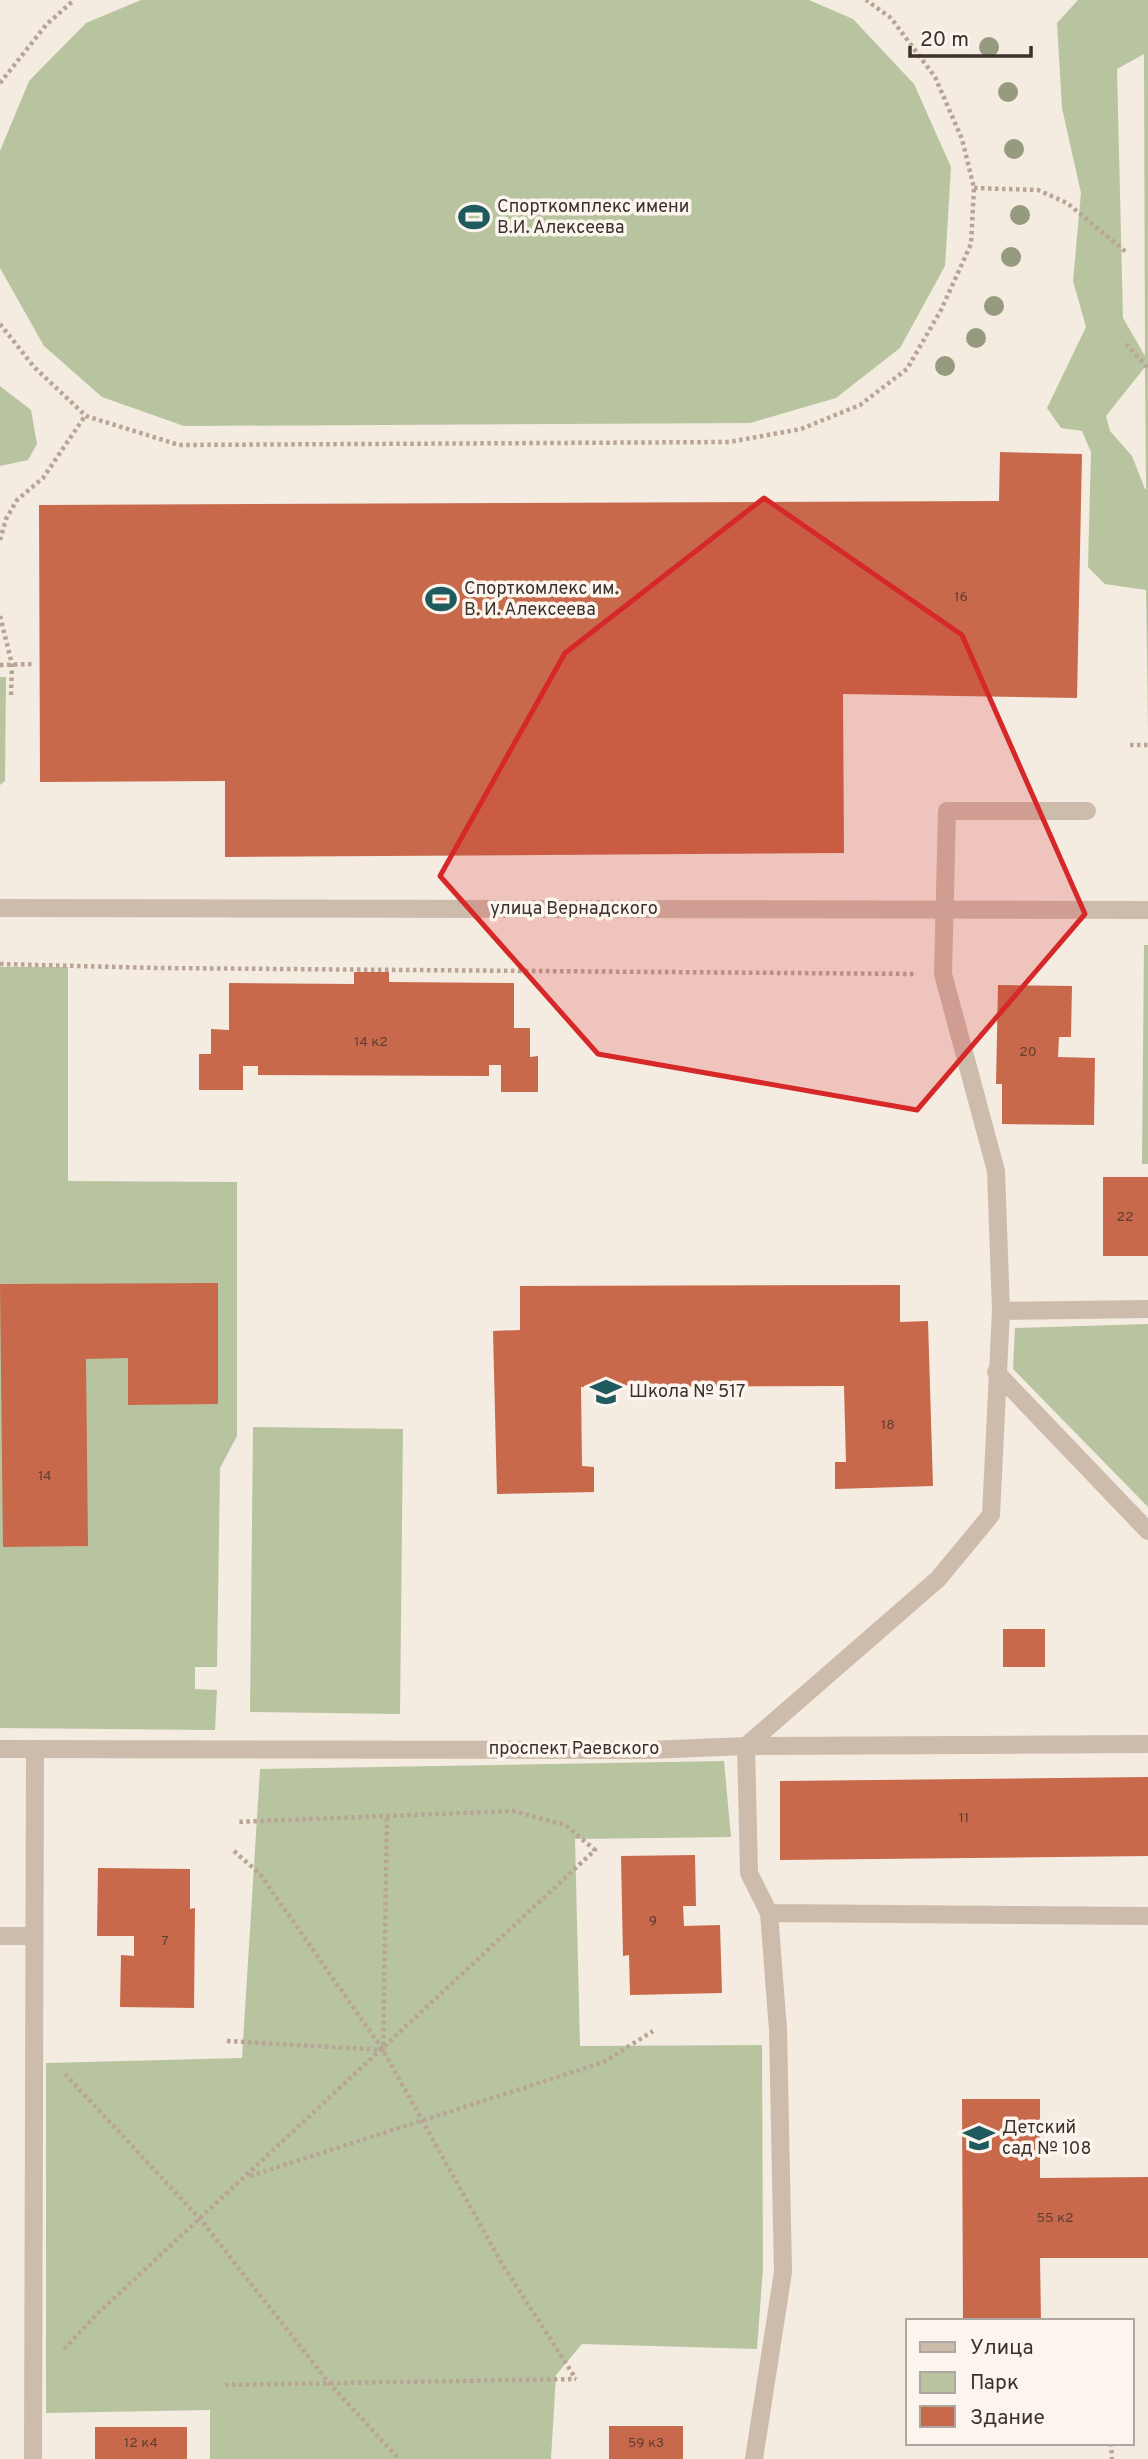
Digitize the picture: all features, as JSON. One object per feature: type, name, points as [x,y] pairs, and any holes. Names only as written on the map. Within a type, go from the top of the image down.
[{"type":"street","points":[[754,2459],[783,2272],[778,2030],[769,1913],[749,1873],[746,1746],[939,1579],[990,1515],[1001,1311],[996,1171],[943,974],[947,811],[1087,811]]},
{"type":"street","name":"улица Вернадского","points":[[0,908],[1148,910]]},
{"type":"street","points":[[1001,1311],[1148,1309]]},
{"type":"street","points":[[996,1372],[1148,1531]]},
{"type":"street","name":"проспект Раевского","points":[[0,1749],[648,1750],[746,1746],[1148,1744]]},
{"type":"street","points":[[33,2459],[35,1749]]},
{"type":"street","points":[[769,1913],[1148,1916]]},
{"type":"street","points":[[0,1936],[34,1936]]},
{"type":"path","points":[[0,83],[46,25],[74,0]]},
{"type":"path","points":[[0,324],[34,367],[86,416],[179,445],[729,442],[801,429],[860,404],[907,369],[941,310],[971,244],[975,188],[962,139],[935,77],[891,18],[866,0]]},
{"type":"path","points":[[975,188],[1038,190],[1067,203],[1126,252]]},
{"type":"path","points":[[1126,344],[1148,368]]},
{"type":"path","points":[[0,540],[6,519],[17,500],[43,478],[86,416]]},
{"type":"path","points":[[0,616],[12,664],[11,697]]},
{"type":"path","points":[[0,665],[33,664]]},
{"type":"path","points":[[1130,745],[1148,745]]},
{"type":"path","points":[[0,964],[157,968],[943,974]]},
{"type":"path","points":[[34,2384],[97,2314],[201,2220],[595,1850],[565,1825],[513,1811],[236,1822]]},
{"type":"path","points":[[383,2050],[387,1817]]},
{"type":"path","points":[[225,2385],[576,2379],[501,2262],[383,2050],[260,1874],[234,1851]]},
{"type":"path","points":[[246,2177],[425,2122],[604,2062],[653,2031]]},
{"type":"path","points":[[227,2041],[383,2050]]},
{"type":"path","points":[[34,2044],[116,2126],[201,2220],[329,2383],[399,2459]]},
{"type":"highlighted area","points":[[764,498],[962,635],[1085,914],[917,1110],[598,1054],[440,876],[565,653]]},
{"type":"green space","name":"Спорткомплекс имени В.И. Алексеева","points":[[141,0],[809,0],[853,19],[914,84],[951,167],[945,266],[900,348],[836,398],[750,423],[184,426],[102,397],[44,346],[0,268],[0,151],[29,81],[86,23]]},
{"type":"green space","points":[[1078,0],[1148,0],[1148,729],[1146,590],[1105,584],[1088,567],[1091,452],[1082,431],[1061,428],[1047,408],[1086,327],[1073,281],[1081,193],[1062,108],[1057,23]],"holes":[[[1144,54],[1145,356],[1123,318],[1117,69]],[[1145,367],[1146,489],[1132,456],[1110,431],[1106,416]]]},
{"type":"green space","points":[[0,386],[31,410],[37,444],[28,460],[0,466]]},
{"type":"green space","points":[[0,677],[6,677],[5,781],[0,785]]},
{"type":"green space","points":[[1144,945],[1148,945],[1148,1164],[1142,1164]]},
{"type":"green space","points":[[0,967],[68,967],[68,1181],[237,1182],[237,1436],[220,1468],[217,1667],[195,1667],[195,1689],[217,1690],[215,1730],[0,1728]]},
{"type":"green space","points":[[1148,1324],[1148,1507],[1013,1369],[1015,1328]]},
{"type":"green space","points":[[253,1427],[403,1429],[400,1714],[250,1712]]},
{"type":"green space","points":[[724,1761],[731,1837],[575,1839],[580,2046],[762,2045],[763,2268],[757,2349],[582,2344],[556,2375],[551,2459],[210,2459],[210,2410],[46,2413],[46,2063],[242,2058],[260,1769]]},
{"type":"building","name":"Спорткомлекс им. В. И. Алексеева","points":[[1000,452],[1082,454],[1077,698],[843,694],[844,853],[225,857],[225,781],[40,782],[39,505],[999,501]]},
{"type":"building","points":[[354,972],[389,972],[389,982],[514,983],[514,1028],[530,1028],[530,1057],[538,1056],[538,1092],[501,1092],[501,1065],[489,1065],[489,1076],[258,1075],[258,1066],[243,1066],[243,1090],[199,1090],[199,1054],[211,1054],[211,1029],[229,1030],[229,983],[354,984]]},
{"type":"building","points":[[998,985],[1072,986],[1071,1037],[1059,1037],[1058,1057],[1095,1058],[1094,1125],[1002,1124],[1002,1084],[996,1084]]},
{"type":"building","points":[[1103,1177],[1148,1177],[1148,1256],[1103,1256]]},
{"type":"building","points":[[218,1283],[218,1404],[128,1405],[128,1358],[86,1359],[88,1546],[3,1547],[0,1284]]},
{"type":"building","points":[[900,1285],[900,1322],[928,1321],[933,1486],[835,1489],[835,1462],[846,1462],[844,1386],[581,1387],[582,1466],[594,1467],[594,1492],[497,1494],[493,1331],[520,1330],[520,1286]]},
{"type":"building","points":[[1003,1629],[1045,1629],[1045,1667],[1003,1667]]},
{"type":"building","points":[[1148,1777],[1148,1856],[780,1860],[780,1781]]},
{"type":"building","points":[[695,1855],[696,1906],[683,1906],[684,1926],[720,1925],[722,1993],[630,1995],[629,1955],[623,1956],[621,1856]]},
{"type":"building","points":[[98,1868],[190,1869],[190,1909],[195,1908],[194,2008],[120,2007],[121,1955],[134,1956],[134,1936],[97,1936]]},
{"type":"building","points":[[962,2099],[1040,2099],[1040,2178],[1148,2177],[1148,2258],[1040,2258],[1041,2319],[963,2319]]},
{"type":"building","points":[[609,2426],[683,2426],[683,2459],[609,2459]]},
{"type":"building","points":[[95,2427],[187,2427],[187,2459],[95,2459]]},
{"type":"place","name":"Спорткомплекс имени В.И. Алексеева","points":[[474,217]]},
{"type":"place","name":"Спорткомлекс им. В. И. Алексеева","points":[[441,599]]},
{"type":"place","name":"Школа № 517","points":[[606,1392]]},
{"type":"place","name":"Детский сад № 108","points":[[979,2138]]}]
